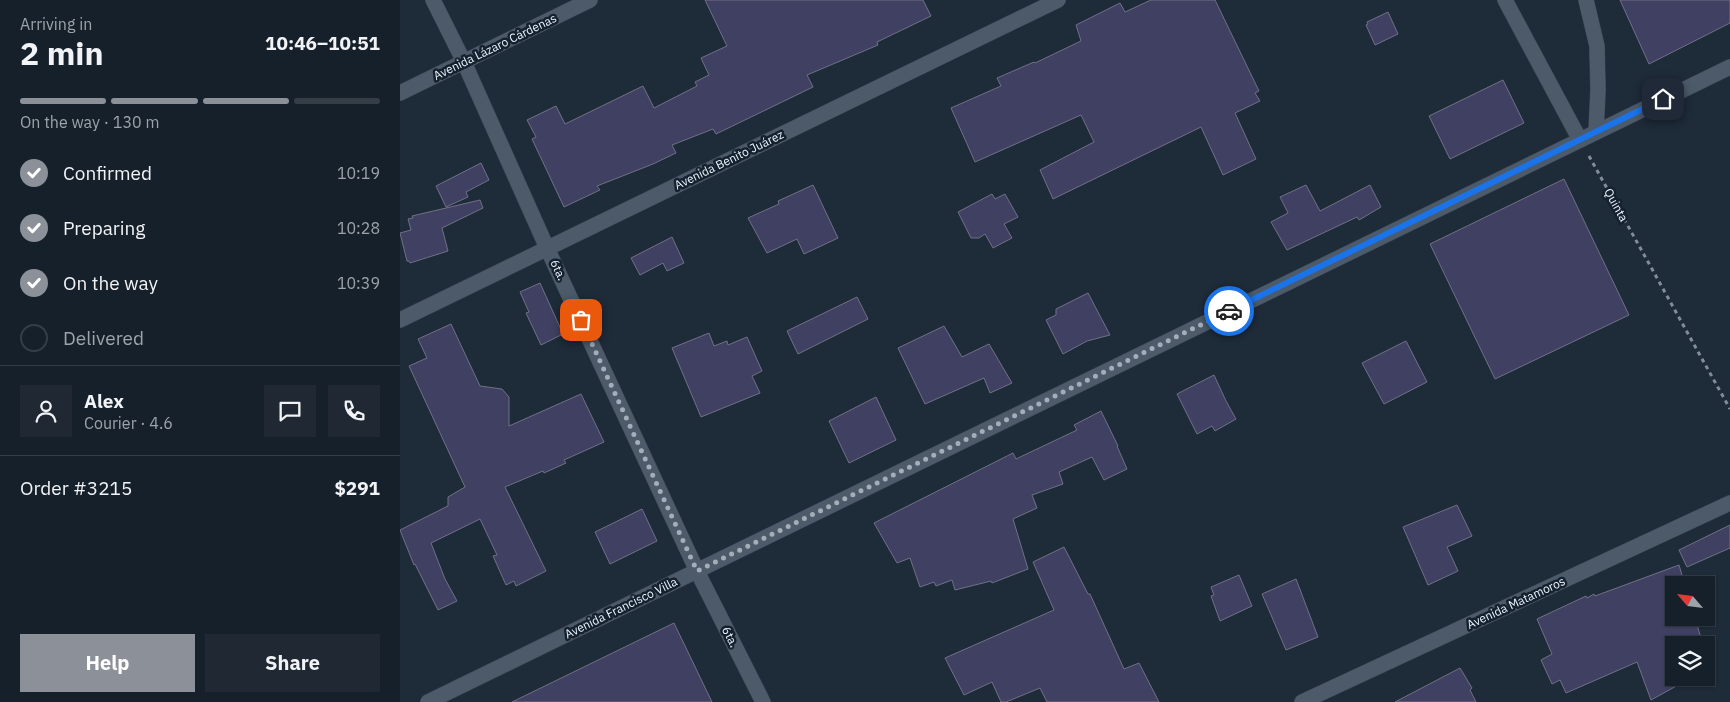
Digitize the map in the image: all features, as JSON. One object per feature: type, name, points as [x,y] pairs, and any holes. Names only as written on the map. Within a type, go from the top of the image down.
[{"type":"street","name":"6ta.","points":[[433,0],[464,62],[547,248],[697,571],[763,702]]},
{"type":"street","name":"Avenida Lázaro Cárdenas","points":[[400,93],[590,0]]},
{"type":"street","name":"Avenida Benito Juárez","points":[[400,320],[1058,0]]},
{"type":"street","points":[[1505,0],[1580,140]]},
{"type":"street","points":[[1586,0],[1597,46],[1598,90],[1596,132]]},
{"type":"street","name":"Avenida Francisco Villa","points":[[428,702],[1730,67]]},
{"type":"street","name":"Avenida Matamoros","points":[[1302,702],[1730,503]]},
{"type":"path","name":"Quinta","points":[[1580,140],[1730,409]]},
{"type":"building","points":[[705,0],[923,0],[931,16],[877,42],[878,45],[807,75],[813,87],[716,134],[713,129],[672,145],[676,153],[597,186],[600,190],[564,207],[532,139],[536,137],[527,120],[556,106],[565,124],[643,86],[654,108],[697,86],[695,82],[709,75],[701,58],[727,46]]},
{"type":"building","points":[[1151,0],[1215,0],[1259,91],[1255,93],[1260,101],[1235,113],[1256,159],[1223,175],[1201,127],[1053,199],[1040,170],[1094,142],[1081,115],[975,162],[951,108],[1001,86],[997,78],[1035,63],[1081,41],[1076,25],[1120,3],[1125,12]]},
{"type":"building","points":[[1620,0],[1730,0],[1730,23],[1649,64]]},
{"type":"building","points":[[1388,12],[1398,34],[1375,45],[1366,25],[1368,24],[1367,22]]},
{"type":"building","points":[[1503,80],[1524,123],[1450,159],[1429,116]]},
{"type":"building","points":[[481,163],[489,180],[466,192],[468,197],[446,207],[436,186]]},
{"type":"building","points":[[1564,179],[1629,315],[1495,379],[1430,244]]},
{"type":"building","points":[[813,185],[838,238],[804,254],[797,239],[767,253],[748,218],[779,204],[778,201]]},
{"type":"building","points":[[1306,185],[1320,211],[1370,185],[1381,207],[1359,220],[1357,217],[1287,250],[1271,222],[1288,213],[1280,197]]},
{"type":"building","points":[[992,194],[995,199],[1005,194],[1018,217],[1004,224],[1012,238],[993,248],[985,234],[979,238],[971,238],[958,212]]},
{"type":"building","points":[[480,200],[483,208],[442,228],[448,251],[410,263],[407,261],[400,233],[411,230],[408,219],[413,218],[412,216]]},
{"type":"building","points":[[672,237],[684,263],[667,271],[663,263],[640,275],[631,258]]},
{"type":"building","points":[[540,283],[563,334],[541,345],[526,313],[529,312],[520,292]]},
{"type":"building","points":[[1088,293],[1110,335],[1087,341],[1063,354],[1046,320],[1056,315],[1056,309]]},
{"type":"building","points":[[857,297],[868,319],[798,354],[787,331]]},
{"type":"building","points":[[451,324],[480,386],[502,389],[509,397],[509,426],[581,394],[604,442],[564,460],[566,463],[544,473],[543,471],[505,487],[546,571],[516,586],[514,581],[506,585],[493,556],[497,555],[480,519],[431,543],[445,579],[457,601],[438,610],[414,565],[400,530],[448,506],[448,497],[465,487],[409,366],[427,358],[418,339]]},
{"type":"building","points":[[944,326],[962,357],[989,344],[1012,383],[990,393],[984,378],[925,404],[898,348]]},
{"type":"building","points":[[709,333],[714,346],[727,341],[728,345],[747,337],[762,371],[752,376],[760,393],[701,417],[672,348]]},
{"type":"building","points":[[1406,341],[1427,382],[1384,404],[1362,363]]},
{"type":"building","points":[[1214,375],[1236,419],[1215,431],[1212,426],[1197,434],[1177,394]]},
{"type":"building","points":[[876,397],[896,440],[849,463],[829,421]]},
{"type":"building","points":[[1101,411],[1127,469],[1104,480],[1092,457],[1059,472],[1063,484],[1032,495],[1037,508],[1013,519],[1028,569],[992,583],[991,581],[955,590],[952,580],[936,586],[934,582],[920,587],[910,558],[897,563],[874,523],[1013,453],[1016,459],[1077,430],[1074,425]]},
{"type":"building","points":[[1457,505],[1472,536],[1447,547],[1458,571],[1428,585],[1403,527]]},
{"type":"building","points":[[642,509],[657,541],[610,564],[595,532]]},
{"type":"building","points":[[1730,525],[1730,548],[1687,567],[1679,550]]},
{"type":"building","points":[[1064,547],[1088,594],[1090,594],[1124,669],[1139,663],[1159,702],[1047,702],[1040,688],[1006,702],[1001,702],[992,682],[964,695],[945,658],[1054,610],[1033,562]]},
{"type":"building","points":[[1679,565],[1682,576],[1665,576],[1665,626],[1697,626],[1700,636],[1665,636],[1665,686],[1676,686],[1651,700],[1637,662],[1566,693],[1560,680],[1552,684],[1541,660],[1552,654],[1537,619],[1586,596],[1587,598],[1594,594],[1595,596]]},
{"type":"building","points":[[1239,575],[1252,606],[1220,621],[1211,596],[1214,595],[1211,587]]},
{"type":"building","points":[[1296,579],[1318,637],[1286,650],[1262,594]]},
{"type":"building","points":[[674,623],[712,702],[512,702]]},
{"type":"building","points":[[1460,668],[1472,688],[1470,690],[1476,702],[1395,702]]},
{"type":"way so far","points":[[581,320],[697,571],[1229,311]]},
{"type":"route","points":[[1229,311],[1663,99]]}]
